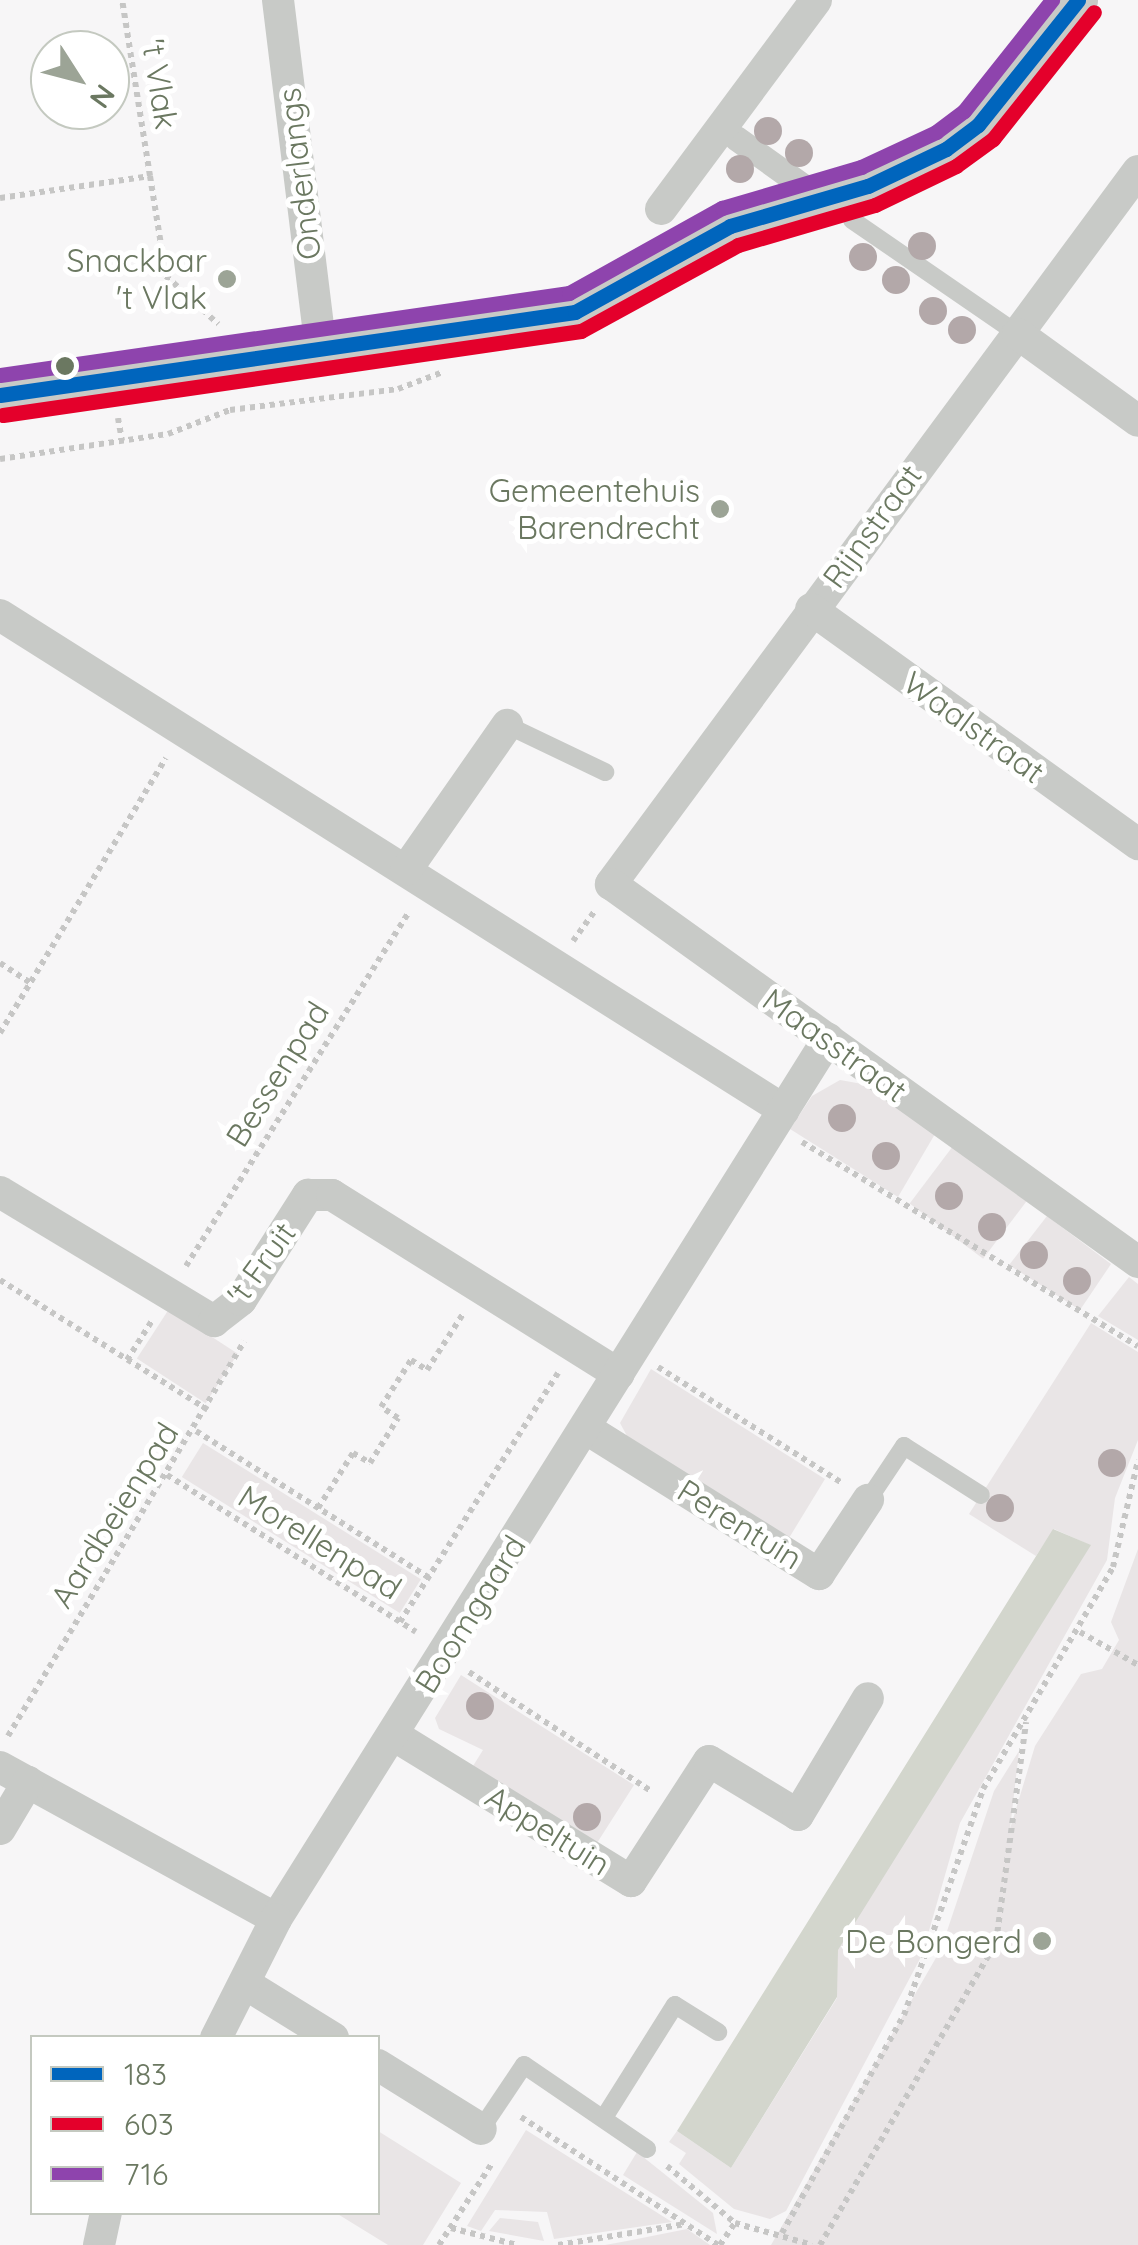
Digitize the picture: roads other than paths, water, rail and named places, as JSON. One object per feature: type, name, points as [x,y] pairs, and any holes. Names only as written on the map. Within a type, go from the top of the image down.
[{"type":"street","name":"Onderlangs","points":[[278,0],[322,348]]},
{"type":"street","points":[[660,209],[816,0]]},
{"type":"street","points":[[0,395],[575,312],[730,226],[892,177],[978,124],[1078,0]]},
{"type":"street","points":[[736,138],[803,186]]},
{"type":"street","name":"Rijnstraat","points":[[611,884],[1138,171]]},
{"type":"street","points":[[1018,334],[1138,421]]},
{"type":"street","name":"Waalstraat","points":[[811,609],[1138,844]]},
{"type":"street","points":[[0,615],[557,964],[779,1118]]},
{"type":"street","points":[[416,876],[507,724]]},
{"type":"street","name":"Maasstraat","points":[[611,884],[1138,1262]]},
{"type":"street","name":"Boomgaard","points":[[218,2035],[249,1986],[276,1919],[395,1736],[828,1039]]},
{"type":"street","name":"'t Fruit","points":[[0,1192],[214,1321],[241,1300],[308,1195],[332,1195],[575,1347],[626,1363]]},
{"type":"street","name":"Perentuin","points":[[585,1428],[820,1574],[868,1500]]},
{"type":"street","name":"Appeltuin","points":[[395,1736],[631,1881],[709,1762],[798,1814],[868,1698]]},
{"type":"street","points":[[0,1828],[14,1774],[276,1919]]},
{"type":"street","points":[[249,1986],[328,2035]]},
{"type":"street","points":[[380,2066],[482,2129]]},
{"type":"street","points":[[98,2245],[105,2215]]},
{"type":"lane","points":[[852,220],[1018,334]]},
{"type":"lane","points":[[507,724],[605,772]]},
{"type":"lane","name":"Perentuin","points":[[868,1500],[904,1446],[981,1495]]},
{"type":"lane","points":[[605,2116],[676,2005],[718,2032]]},
{"type":"lane","points":[[482,2129],[524,2065],[605,2116],[647,2149]]},
{"type":"place","name":"Snackbar 't Vlak","points":[[227,279]]},
{"type":"place","name":"Gemeentehuis Barendrecht","points":[[720,509]]},
{"type":"place","name":"De Bongerd","points":[[1042,1941]]}]
